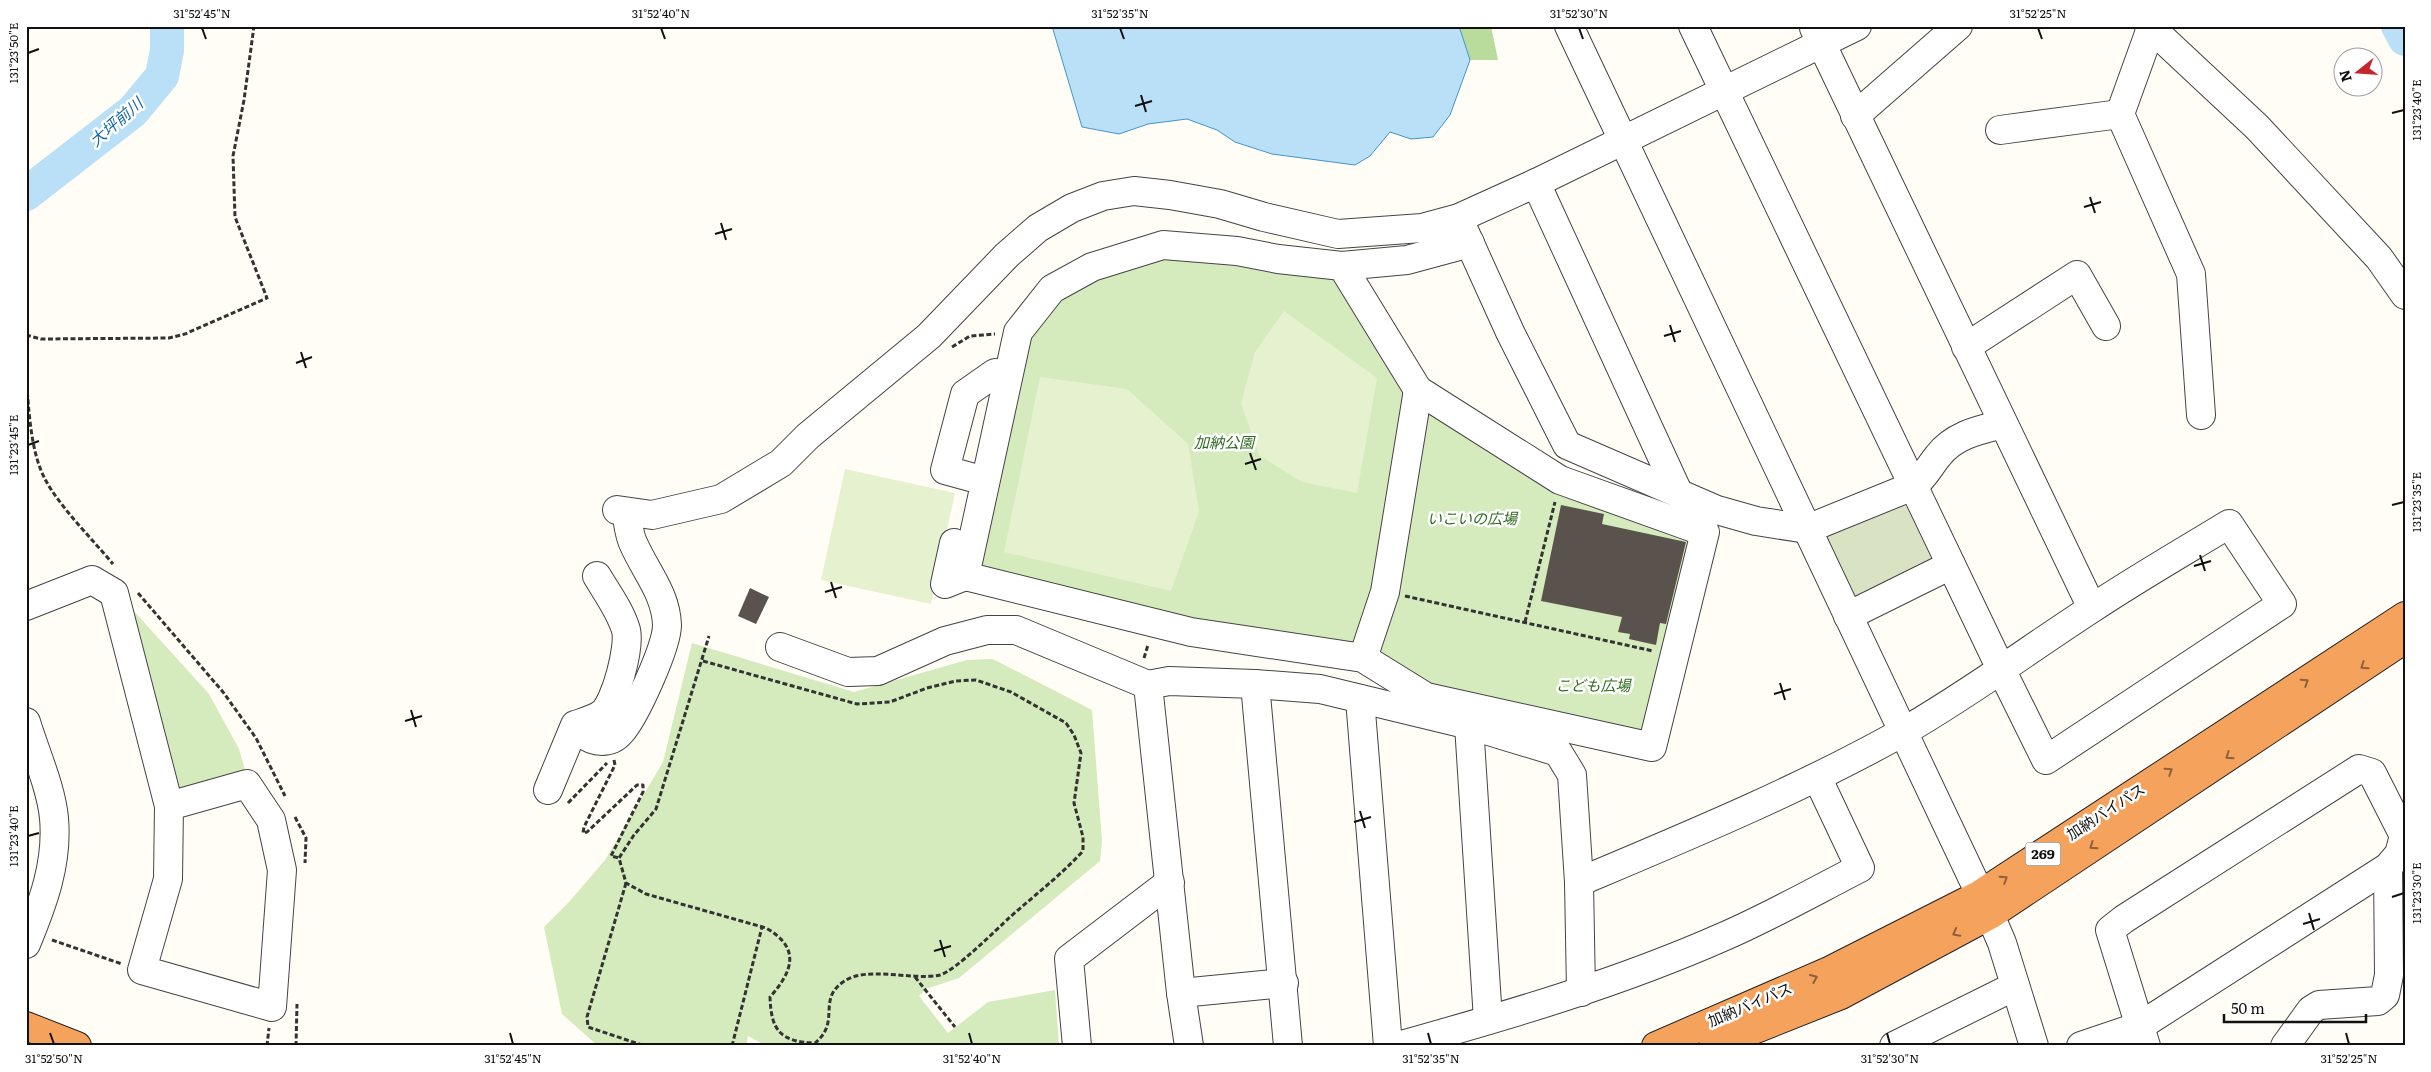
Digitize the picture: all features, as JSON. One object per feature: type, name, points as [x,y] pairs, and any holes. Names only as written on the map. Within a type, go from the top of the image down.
[{"type":"highway","name":"加納バイパス","points":[[1656,1046],[1984,905],[2405,616]]},
{"type":"highway","name":"加納バイパス","points":[[1713,1046],[1841,995],[2405,639]]},
{"type":"highway","points":[[26,1026],[77,1046]]},
{"type":"street","points":[[1569,26],[2002,944],[2034,1046]]},
{"type":"street","points":[[1578,882],[1675,842],[1818,777],[1902,732],[2000,669],[2092,608],[2229,524],[2282,604],[2046,760],[2000,669],[1693,26]]},
{"type":"street","points":[[585,722],[583,734],[590,740],[602,742],[620,734],[660,658],[667,626],[662,595],[632,543],[622,511],[652,515],[721,500],[781,464],[815,430],[929,336],[984,282],[1007,256],[1038,228],[1072,208],[1103,196],[1134,191],[1220,204],[1264,218],[1338,234],[1422,228],[1459,218],[1536,183],[1724,91],[1817,35],[1857,26]]},
{"type":"street","points":[[1854,116],[1958,26]]},
{"type":"street","points":[[2201,415],[2191,274],[2120,114],[2150,27],[2257,127],[2379,258],[2405,295]]},
{"type":"street","points":[[1817,35],[1854,116],[2092,608]]},
{"type":"street","points":[[2000,130],[2120,114]]},
{"type":"street","points":[[1536,183],[1678,492]]},
{"type":"street","points":[[1459,218],[1510,332],[1567,445],[1717,510],[1756,521],[1807,529],[1913,486],[1923,478],[1938,456],[1952,442],[1972,432],[2003,424]]},
{"type":"street","points":[[1342,266],[1418,390],[1560,480],[1705,532],[1676,656],[1652,747],[1426,697],[1363,658],[1191,632],[1154,623],[962,559],[976,485],[1008,376],[1018,332],[1052,289],[1092,267],[1163,245],[1237,251],[1278,259],[1342,266],[1407,260],[1470,243]]},
{"type":"street","points":[[1966,347],[2077,275],[2106,326]]},
{"type":"street","points":[[976,485],[945,470],[965,394],[995,373],[1008,376]]},
{"type":"street","points":[[1363,658],[1385,592],[1418,390]]},
{"type":"street","points":[[1848,616],[1951,565]]},
{"type":"street","points":[[556,794],[575,725],[602,714],[610,705],[628,644],[626,630],[617,608],[597,576]]},
{"type":"street","points":[[26,606],[92,580],[114,593],[169,806],[168,878],[142,970],[272,1007],[282,870],[271,820],[247,784],[169,806]]},
{"type":"street","points":[[780,647],[848,672],[878,671],[945,641],[987,630],[1016,630],[1143,682],[1255,684],[1320,689],[1469,725],[1558,752],[1572,775],[1582,992]]},
{"type":"street","points":[[1143,682],[1170,882],[1181,993],[1189,1046]]},
{"type":"street","points":[[1255,684],[1284,983],[1288,1046]]},
{"type":"street","points":[[1360,698],[1388,1046]]},
{"type":"street","points":[[26,722],[54,817],[52,871],[42,906],[38,942]]},
{"type":"street","points":[[1469,725],[1488,1020]]},
{"type":"street","points":[[2081,1046],[2143,1036],[2388,867],[2400,854],[2404,836],[2372,773],[2359,769],[2124,919],[2110,930],[2143,1036]]},
{"type":"street","points":[[1398,1046],[1582,992],[1725,936],[1860,868],[1818,777]]},
{"type":"street","points":[[2285,1046],[2311,1010],[2319,1005],[2378,1001],[2385,995],[2389,975],[2388,867]]},
{"type":"street","points":[[1077,1046],[1069,960],[1170,882]]},
{"type":"street","points":[[1181,993],[1284,983]]},
{"type":"street","points":[[1894,1046],[1928,1038],[2015,986]]},
{"type":"path","points":[[26,335],[41,339],[169,338],[184,334],[267,298],[235,217],[233,156],[244,100],[254,26]]},
{"type":"path","points":[[947,351],[970,336],[1018,332]]},
{"type":"path","points":[[26,377],[31,434],[44,479],[72,517],[116,568]]},
{"type":"path","points":[[1525,622],[1560,480]]},
{"type":"path","points":[[135,590],[223,692],[256,738],[289,805]]},
{"type":"path","points":[[1385,592],[1676,656]]},
{"type":"path","points":[[1143,682],[1154,623]]},
{"type":"path","points":[[645,1046],[588,1027],[586,1017],[626,883],[619,858],[634,835],[656,809],[709,636]]},
{"type":"path","points":[[626,883],[646,894],[762,927],[780,936],[789,951],[790,969],[770,997],[774,1027],[785,1036],[801,1044],[815,1043],[823,1037],[828,1027],[829,1001],[834,990],[845,980],[861,975],[915,977],[942,974],[980,945],[1083,851],[1083,837],[1074,803],[1081,753],[1074,735],[1066,723],[1047,711],[994,684],[976,680],[956,682],[927,688],[890,702],[857,704],[702,661]]},
{"type":"path","points":[[556,794],[564,804],[569,803],[609,761],[614,760],[615,765],[584,827],[583,833],[588,832],[637,785],[643,785],[643,792],[610,856],[619,858]]},
{"type":"path","points":[[293,813],[306,838],[305,866]]},
{"type":"path","points":[[732,1046],[762,927]]},
{"type":"path","points":[[38,942],[142,970]]},
{"type":"path","points":[[915,977],[955,1027]]},
{"type":"path","points":[[296,1046],[297,997]]},
{"type":"green space","points":[[1459,26],[1491,26],[1498,60],[1470,60]]},
{"type":"green space","name":"加納公園","points":[[1163,245],[1342,266],[1409,373],[1560,480],[1705,532],[1652,747],[1426,697],[1363,658],[965,576],[1018,332],[1052,289]]},
{"type":"green space","points":[[1284,311],[1377,378],[1357,493],[1302,482],[1259,455],[1241,403],[1255,352]]},
{"type":"green space","points":[[1040,377],[1127,389],[1188,444],[1199,511],[1171,591],[1004,552]]},
{"type":"green space","points":[[845,469],[955,493],[931,604],[821,580]]},
{"type":"green space","points":[[1900,504],[1907,507],[1934,564],[1853,602],[1822,541],[1827,530]]},
{"type":"green space","points":[[122,598],[209,694],[239,749],[246,773],[184,791],[174,789]]},
{"type":"green space","points":[[692,643],[854,692],[967,660],[993,659],[1092,710],[1102,841],[1100,861],[959,978],[926,989],[919,996],[948,1033],[988,1002],[1055,990],[1059,1046],[767,1046],[748,1036],[746,1046],[598,1046],[562,1014],[544,927],[569,902],[605,860],[663,762]]},
{"type":"water","points":[[1052,26],[1459,26],[1470,60],[1450,115],[1433,137],[1411,139],[1390,132],[1370,156],[1355,165],[1272,154],[1235,142],[1217,130],[1187,119],[1148,124],[1119,134],[1082,127]]},
{"type":"building","points":[[1561,505],[1604,514],[1602,524],[1686,542],[1666,624],[1660,623],[1656,645],[1629,639],[1630,634],[1618,632],[1622,617],[1541,601]]},
{"type":"building","points":[[750,588],[769,597],[756,624],[738,616]]},
{"type":"waterway","name":"大坪前川","points":[[26,194],[133,111],[162,76],[167,50],[167,26]]},
{"type":"waterway","points":[[2398,26],[2405,39]]},
{"type":"park label","name":"いこいの広場","points":[[1472,519]]},
{"type":"park label","name":"こども広場","points":[[1593,686]]}]
